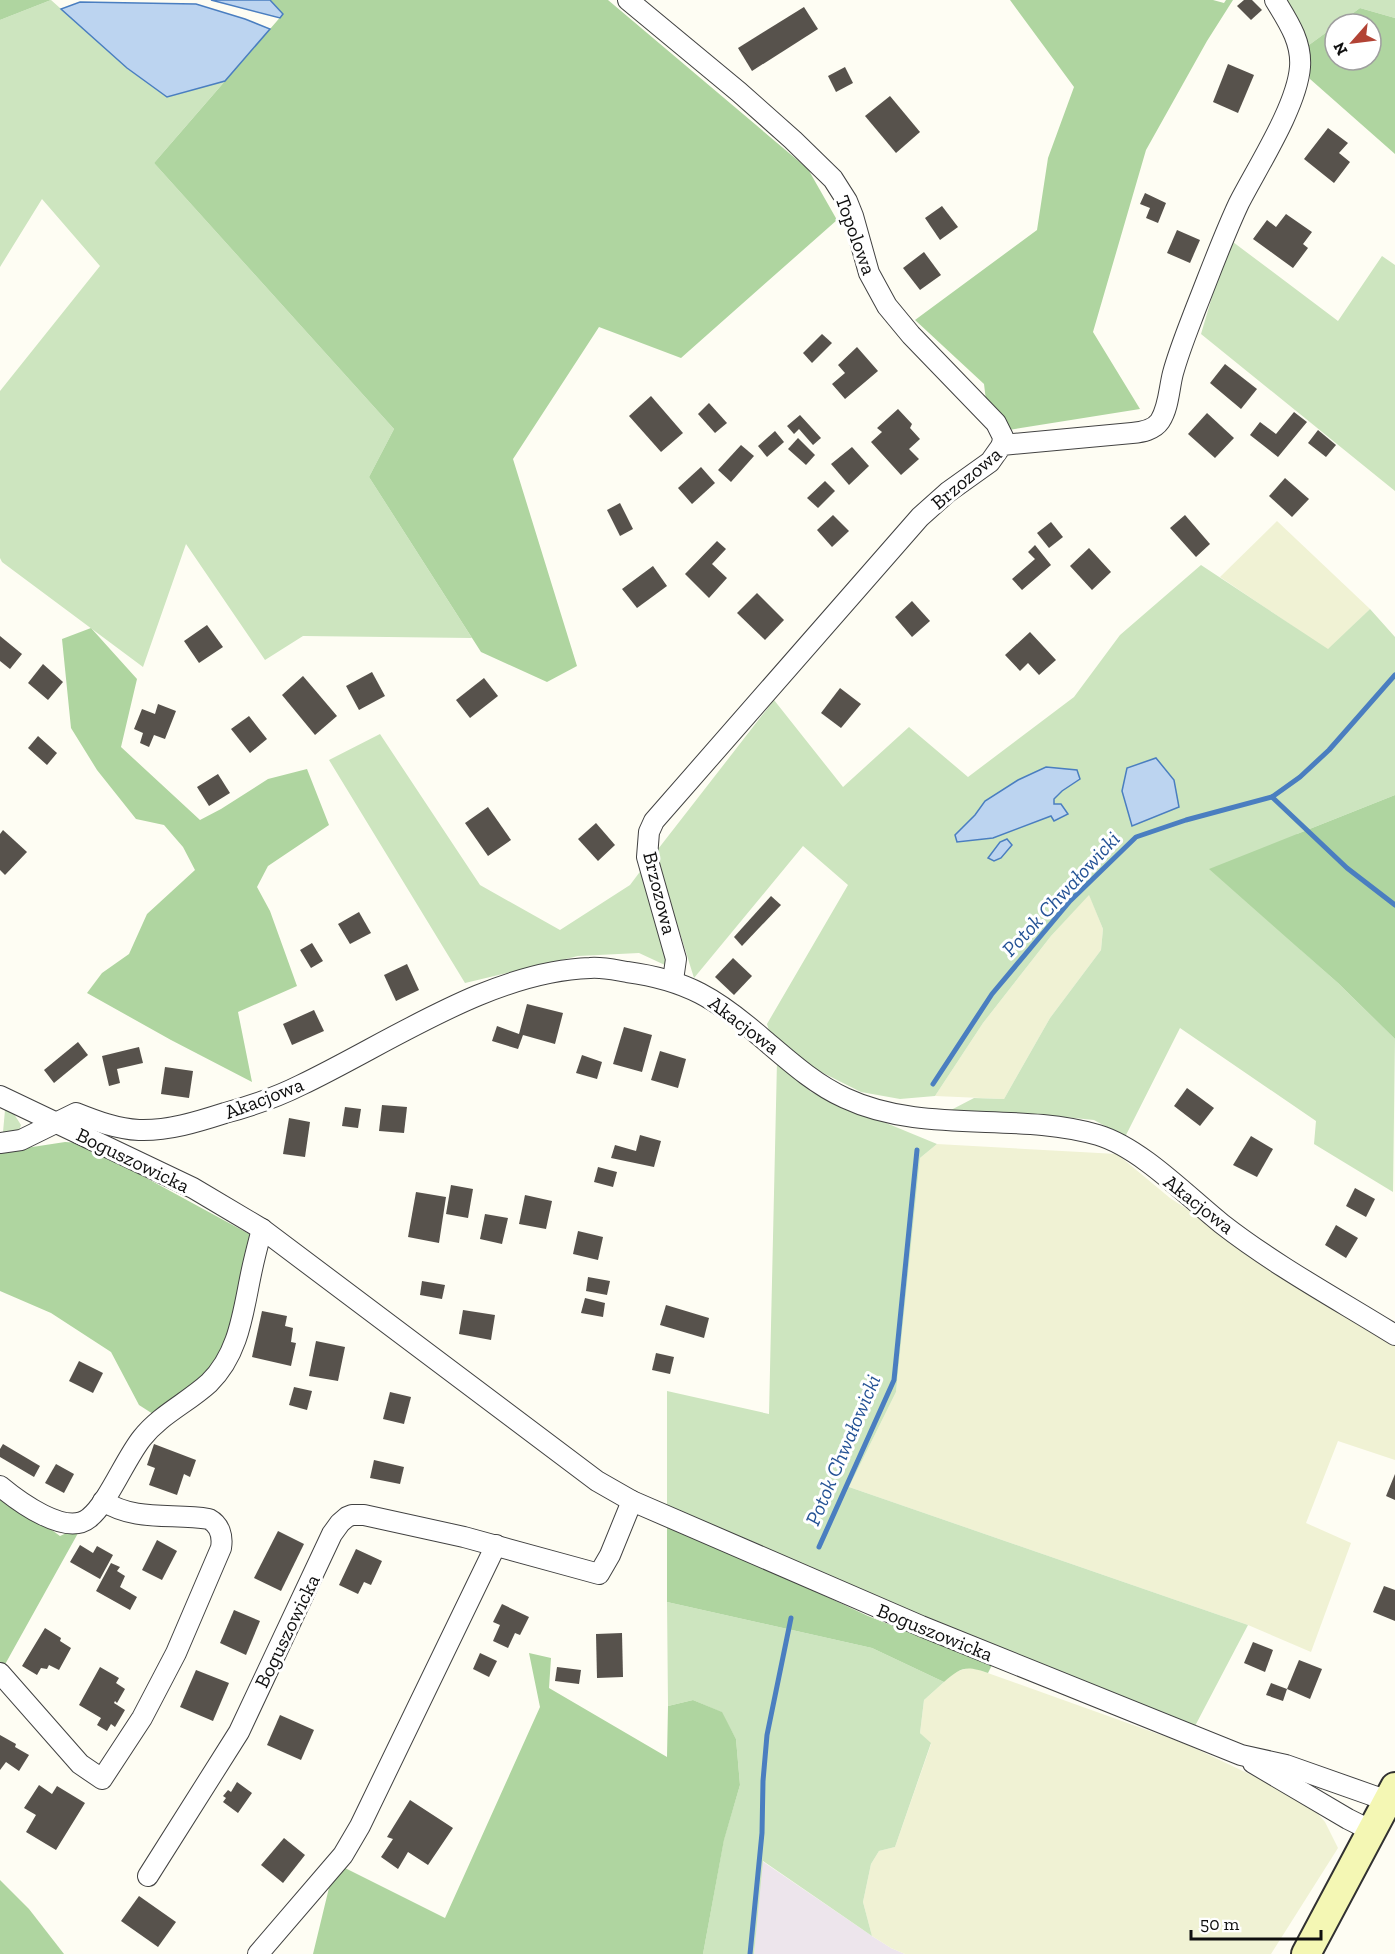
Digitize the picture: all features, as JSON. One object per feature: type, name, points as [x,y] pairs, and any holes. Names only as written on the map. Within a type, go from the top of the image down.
[{"type":"main road","points":[[1306,1954],[1392,1794]]},
{"type":"street","name":"Topolowa","points":[[628,0],[739,92],[793,140],[833,180],[854,216],[869,273],[887,306],[911,335],[996,423],[1003,437],[1002,445]]},
{"type":"street","name":"Brzozowa","points":[[674,980],[676,958],[647,857],[649,832],[654,821],[920,517],[948,492],[990,462],[1002,445],[1132,434],[1143,432],[1159,422],[1165,409],[1184,342],[1227,230],[1281,122],[1299,79],[1298,42],[1275,0]]},
{"type":"street","name":"Akacjowa","points":[[0,1143],[21,1140],[76,1113],[118,1127],[141,1130],[198,1122],[299,1086],[468,1000],[513,983],[553,972],[595,967],[654,975],[674,980],[699,992],[719,1005],[810,1077],[829,1089],[862,1104],[904,1115],[942,1120],[1059,1128],[1101,1136],[1119,1144],[1137,1155],[1223,1225],[1395,1335]]},
{"type":"street","name":"Boguszowicka","points":[[0,1096],[193,1188],[262,1229],[597,1481],[632,1502],[921,1626],[1241,1755],[1348,1820],[1372,1831]]},
{"type":"street","points":[[0,1486],[12,1496],[62,1523],[89,1519],[103,1501],[127,1458],[148,1430],[208,1383],[229,1356],[239,1329],[262,1229]]},
{"type":"street","points":[[0,1673],[80,1764],[102,1779],[142,1718],[176,1653],[223,1539],[217,1525],[209,1519],[130,1514],[103,1501]]},
{"type":"street","name":"Boguszowicka","points":[[148,1876],[239,1732],[296,1608],[332,1534],[340,1523],[352,1515],[364,1515],[496,1545],[599,1574],[610,1555],[632,1502]]},
{"type":"street","points":[[258,1954],[343,1855],[356,1834],[496,1545]]},
{"type":"street","name":"Boguszowicka","points":[[1241,1755],[1392,1794]]},
{"type":"shaded area","points":[[762,1861],[872,1936],[905,1954],[754,1954]]},
{"type":"green space","points":[[0,0],[51,0],[0,20]]},
{"type":"green space","points":[[51,0],[127,68],[167,97],[225,81],[154,163],[394,429],[369,477],[472,638],[303,636],[265,660],[186,544],[143,667],[2,562],[0,558],[0,391],[100,266],[42,199],[0,267],[0,20]]},
{"type":"green space","points":[[270,0],[608,0],[808,169],[837,220],[681,358],[599,327],[513,459],[577,666],[547,682],[481,652],[369,477],[394,429],[154,163],[283,14]]},
{"type":"green space","points":[[1010,0],[1213,0],[1224,3],[1226,0],[1233,0],[1207,41],[1146,150],[1093,332],[1140,409],[990,433],[984,384],[915,320],[1037,230],[1048,158],[1074,87]]},
{"type":"green space","points":[[1284,0],[1395,0],[1395,18],[1383,15],[1383,12],[1360,8],[1354,12],[1323,12],[1323,35],[1309,45]]},
{"type":"green space","points":[[1360,8],[1374,12],[1354,12]]},
{"type":"green space","points":[[1383,15],[1395,18],[1395,154],[1310,79],[1309,45],[1323,35],[1323,72],[1383,72]]},
{"type":"green space","points":[[1229,239],[1338,321],[1382,256],[1395,265],[1395,491],[1201,334]]},
{"type":"green space","points":[[1277,521],[1370,609],[1328,650],[1220,577]]},
{"type":"green space","points":[[1201,565],[1328,649],[1370,609],[1395,637],[1395,795],[1297,834],[1301,950],[1395,1039],[1393,1192],[1314,1144],[1316,1121],[1180,1028],[1125,1137],[1094,1120],[951,1110],[974,1098],[1004,1099],[1050,1018],[1101,950],[1103,929],[1089,895],[1051,936],[983,1023],[935,1096],[900,1099],[861,1092],[807,1065],[770,1034],[767,1024],[848,885],[803,846],[694,978],[655,853],[774,700],[843,787],[909,727],[968,777],[1074,697],[1120,635]]},
{"type":"green space","points":[[91,628],[137,679],[121,747],[200,820],[268,779],[307,769],[329,825],[268,866],[257,887],[270,911],[297,986],[238,1012],[252,1082],[87,993],[102,973],[129,954],[147,914],[195,870],[183,847],[164,825],[136,819],[97,770],[71,728],[62,639]]},
{"type":"green space","points":[[380,734],[480,885],[560,930],[630,885],[642,869],[669,956],[667,966],[639,953],[578,956],[465,983],[329,760]]},
{"type":"green space","points":[[1395,795],[1395,1039],[1338,983],[1209,869]]},
{"type":"green space","points":[[1089,894],[1103,929],[1101,950],[1050,1018],[1004,1099],[935,1096],[983,1023],[1051,936]]},
{"type":"green space","points":[[777,1061],[811,1092],[937,1144],[920,1158],[896,1392],[849,1487],[1248,1625],[1195,1726],[932,1620],[667,1507],[667,1391],[769,1414]]},
{"type":"green space","points":[[0,1106],[14,1114],[21,1125],[19,1131],[0,1137],[0,1133],[3,1132],[5,1110]]},
{"type":"green space","points":[[65,1142],[82,1143],[251,1235],[238,1307],[220,1357],[206,1377],[153,1414],[139,1405],[111,1352],[51,1313],[0,1291],[0,1152]]},
{"type":"green space","points":[[937,1144],[1117,1154],[1170,1198],[1395,1346],[1395,1460],[1338,1441],[1306,1523],[1351,1543],[1311,1652],[1248,1625],[849,1487],[896,1392],[920,1158]]},
{"type":"green space","points":[[0,1492],[60,1536],[82,1526],[3,1668],[0,1667]]},
{"type":"green space","points":[[667,1522],[868,1616],[992,1665],[988,1673],[969,1668],[964,1669],[944,1682],[872,1648],[667,1602]]},
{"type":"green space","points":[[667,1602],[872,1648],[944,1682],[924,1700],[920,1733],[931,1743],[895,1847],[879,1851],[871,1864],[863,1902],[872,1936],[763,1861],[754,1954],[703,1954],[724,1839],[740,1785],[736,1739],[721,1712],[693,1700],[668,1706]]},
{"type":"green space","points":[[529,1653],[551,1658],[549,1688],[667,1757],[668,1706],[693,1700],[722,1712],[736,1739],[740,1785],[724,1840],[703,1954],[313,1954],[335,1863],[445,1918],[540,1707]]},
{"type":"green space","points":[[971,1667],[1186,1744],[1308,1802],[1325,1822],[1338,1848],[1271,1954],[905,1954],[872,1936],[863,1902],[871,1864],[879,1851],[895,1847],[931,1744],[920,1733],[924,1700],[955,1672]]},
{"type":"green space","points":[[0,1880],[29,1909],[64,1954],[0,1954]]},
{"type":"water","points":[[211,0],[270,0],[283,14],[280,18]]},
{"type":"water","points":[[80,2],[196,4],[270,29],[225,81],[167,97],[127,68],[61,9]]},
{"type":"water","points":[[1156,758],[1174,780],[1179,807],[1132,826],[1122,791],[1127,768]]},
{"type":"water","points":[[1046,767],[1077,770],[1080,779],[1054,799],[1054,804],[1061,804],[1068,814],[1054,821],[1051,816],[993,838],[957,842],[955,835],[985,801],[1018,780]]},
{"type":"water","points":[[1007,839],[1012,845],[1001,858],[994,861],[988,858],[1000,842]]},
{"type":"building","points":[[1244,0],[1252,0],[1262,10],[1251,20],[1237,6]]},
{"type":"building","points":[[804,7],[818,29],[752,71],[738,48]]},
{"type":"building","points":[[1228,64],[1254,75],[1238,113],[1213,102]]},
{"type":"building","points":[[845,67],[853,83],[836,92],[828,76]]},
{"type":"building","points":[[890,96],[920,132],[896,153],[865,116]]},
{"type":"building","points":[[1328,128],[1348,143],[1339,153],[1350,162],[1334,183],[1304,159]]},
{"type":"building","points":[[1145,193],[1166,203],[1158,223],[1146,218],[1150,208],[1140,204]]},
{"type":"building","points":[[942,206],[958,227],[940,240],[925,218]]},
{"type":"building","points":[[1286,214],[1312,232],[1303,244],[1308,248],[1293,268],[1253,239],[1267,220],[1276,227]]},
{"type":"building","points":[[1177,230],[1200,240],[1190,263],[1167,253]]},
{"type":"building","points":[[924,252],[941,275],[920,290],[903,268]]},
{"type":"building","points":[[822,334],[832,343],[812,363],[803,353]]},
{"type":"building","points":[[857,347],[878,371],[845,399],[832,384],[845,373],[838,365]]},
{"type":"building","points":[[1225,364],[1257,389],[1241,409],[1210,383]]},
{"type":"building","points":[[651,396],[683,433],[661,452],[629,416]]},
{"type":"building","points":[[709,403],[727,423],[715,433],[698,414]]},
{"type":"building","points":[[898,409],[912,424],[910,428],[920,439],[909,449],[919,459],[901,475],[871,442],[882,432],[877,428]]},
{"type":"building","points":[[1294,412],[1307,422],[1278,457],[1250,435],[1260,422],[1276,434]]},
{"type":"building","points":[[1207,413],[1234,438],[1215,458],[1188,434]]},
{"type":"building","points":[[800,415],[821,438],[813,445],[799,429],[794,434],[787,426]]},
{"type":"building","points":[[1318,430],[1336,445],[1326,457],[1308,443]]},
{"type":"building","points":[[775,431],[784,442],[767,457],[758,446]]},
{"type":"building","points":[[798,438],[815,455],[806,465],[788,449]]},
{"type":"building","points":[[741,445],[754,456],[731,482],[718,470]]},
{"type":"building","points":[[852,447],[869,466],[849,485],[831,464]]},
{"type":"building","points":[[701,467],[715,483],[692,504],[678,488]]},
{"type":"building","points":[[1285,478],[1309,499],[1292,517],[1269,496]]},
{"type":"building","points":[[825,481],[835,491],[818,508],[807,498]]},
{"type":"building","points":[[620,503],[633,529],[620,536],[607,510]]},
{"type":"building","points":[[833,515],[849,531],[832,547],[817,530]]},
{"type":"building","points":[[1185,515],[1210,544],[1196,557],[1170,528]]},
{"type":"building","points":[[1051,522],[1063,537],[1049,548],[1037,533]]},
{"type":"building","points":[[717,541],[726,549],[712,564],[727,578],[709,598],[685,574]]},
{"type":"building","points":[[1035,545],[1051,565],[1022,590],[1012,579],[1035,559],[1028,552]]},
{"type":"building","points":[[1089,548],[1111,572],[1092,590],[1070,566]]},
{"type":"building","points":[[653,566],[667,586],[637,608],[622,589]]},
{"type":"building","points":[[757,593],[784,620],[765,640],[737,613]]},
{"type":"building","points":[[912,601],[930,621],[912,637],[895,617]]},
{"type":"building","points":[[207,625],[223,647],[199,663],[184,641]]},
{"type":"building","points":[[1030,632],[1056,660],[1039,675],[1028,663],[1020,671],[1005,655]]},
{"type":"building","points":[[0,636],[22,654],[10,669],[0,661]]},
{"type":"building","points":[[43,664],[63,682],[48,700],[28,683]]},
{"type":"building","points":[[372,672],[385,696],[359,710],[346,686]]},
{"type":"building","points":[[303,676],[337,716],[315,735],[282,695]]},
{"type":"building","points":[[484,678],[498,696],[470,718],[456,700]]},
{"type":"building","points":[[840,688],[861,704],[841,728],[821,713]]},
{"type":"building","points":[[158,704],[176,711],[165,739],[154,735],[149,747],[140,743],[143,733],[134,729],[142,709],[155,714]]},
{"type":"building","points":[[249,716],[267,739],[250,753],[231,729]]},
{"type":"building","points":[[38,736],[57,753],[47,765],[28,748]]},
{"type":"building","points":[[218,774],[230,793],[209,806],[197,787]]},
{"type":"building","points":[[488,807],[511,840],[488,856],[465,823]]},
{"type":"building","points":[[596,823],[615,845],[598,861],[578,839]]},
{"type":"building","points":[[3,830],[27,852],[5,875],[0,870],[0,834]]},
{"type":"building","points":[[771,896],[781,905],[742,946],[734,937]]},
{"type":"building","points":[[359,912],[371,933],[350,944],[338,924]]},
{"type":"building","points":[[312,943],[323,961],[311,968],[300,950]]},
{"type":"building","points":[[733,958],[752,976],[734,995],[715,977]]},
{"type":"building","points":[[407,964],[419,990],[396,1001],[384,975]]},
{"type":"building","points":[[527,1004],[563,1013],[555,1044],[523,1035],[518,1049],[492,1041],[497,1026],[519,1034]]},
{"type":"building","points":[[314,1010],[324,1031],[292,1045],[283,1024]]},
{"type":"building","points":[[624,1027],[652,1035],[642,1072],[613,1064]]},
{"type":"building","points":[[78,1042],[88,1055],[54,1083],[44,1070]]},
{"type":"building","points":[[139,1047],[143,1063],[117,1069],[120,1083],[109,1086],[102,1056]]},
{"type":"building","points":[[660,1051],[686,1059],[678,1088],[651,1080]]},
{"type":"building","points":[[582,1055],[602,1062],[597,1079],[576,1073]]},
{"type":"building","points":[[165,1067],[193,1071],[189,1098],[161,1094]]},
{"type":"building","points":[[1187,1088],[1214,1108],[1200,1126],[1174,1106]]},
{"type":"building","points":[[382,1105],[407,1107],[404,1133],[379,1131]]},
{"type":"building","points":[[345,1107],[361,1109],[358,1128],[342,1126]]},
{"type":"building","points":[[289,1118],[310,1122],[305,1157],[283,1154]]},
{"type":"building","points":[[640,1135],[661,1141],[654,1167],[611,1158],[615,1145],[636,1151]]},
{"type":"building","points":[[1251,1136],[1273,1149],[1257,1177],[1233,1165]]},
{"type":"building","points":[[598,1167],[617,1172],[613,1187],[594,1182]]},
{"type":"building","points":[[451,1185],[473,1189],[468,1218],[446,1214]]},
{"type":"building","points":[[1355,1188],[1375,1199],[1366,1217],[1346,1206]]},
{"type":"building","points":[[416,1192],[446,1197],[439,1243],[408,1237]]},
{"type":"building","points":[[525,1195],[552,1201],[546,1229],[519,1224]]},
{"type":"building","points":[[485,1214],[508,1218],[502,1244],[480,1239]]},
{"type":"building","points":[[1336,1225],[1358,1238],[1346,1258],[1325,1245]]},
{"type":"building","points":[[578,1231],[603,1237],[598,1260],[573,1254]]},
{"type":"building","points":[[588,1277],[610,1281],[607,1295],[586,1291]]},
{"type":"building","points":[[422,1281],[445,1285],[442,1299],[420,1295]]},
{"type":"building","points":[[585,1298],[605,1303],[603,1317],[581,1313]]},
{"type":"building","points":[[666,1305],[709,1318],[704,1338],[660,1325]]},
{"type":"building","points":[[463,1310],[495,1315],[491,1340],[459,1334]]},
{"type":"building","points":[[262,1311],[287,1316],[285,1326],[293,1328],[291,1342],[296,1343],[291,1366],[252,1357]]},
{"type":"building","points":[[316,1341],[345,1347],[338,1381],[309,1376]]},
{"type":"building","points":[[656,1353],[674,1357],[670,1374],[652,1370]]},
{"type":"building","points":[[79,1361],[103,1373],[93,1393],[69,1381]]},
{"type":"building","points":[[294,1387],[312,1391],[307,1410],[289,1405]]},
{"type":"building","points":[[390,1392],[411,1397],[404,1424],[383,1419]]},
{"type":"building","points":[[3,1444],[40,1466],[34,1477],[0,1457]]},
{"type":"building","points":[[154,1444],[196,1460],[190,1477],[184,1474],[177,1495],[149,1485],[155,1468],[147,1465]]},
{"type":"building","points":[[374,1460],[404,1467],[400,1484],[370,1478]]},
{"type":"building","points":[[56,1464],[74,1474],[64,1493],[45,1483]]},
{"type":"building","points":[[1395,1474],[1395,1500],[1386,1496]]},
{"type":"building","points":[[278,1531],[304,1544],[281,1591],[254,1578]]},
{"type":"building","points":[[157,1540],[177,1551],[162,1580],[142,1570]]},
{"type":"building","points":[[80,1545],[93,1553],[97,1546],[113,1555],[100,1579],[70,1562]]},
{"type":"building","points":[[356,1549],[382,1561],[371,1585],[364,1582],[358,1594],[339,1585]]},
{"type":"building","points":[[111,1563],[120,1567],[117,1571],[125,1576],[120,1587],[137,1597],[130,1610],[96,1591]]},
{"type":"building","points":[[1384,1586],[1395,1590],[1395,1621],[1373,1612]]},
{"type":"building","points":[[502,1604],[529,1617],[520,1635],[515,1633],[508,1648],[493,1641],[500,1625],[493,1622]]},
{"type":"building","points":[[234,1610],[260,1621],[246,1655],[220,1643]]},
{"type":"building","points":[[45,1628],[61,1638],[60,1641],[71,1648],[59,1670],[49,1665],[47,1669],[41,1668],[37,1675],[22,1666]]},
{"type":"building","points":[[622,1633],[623,1677],[597,1678],[596,1634]]},
{"type":"building","points":[[1253,1642],[1273,1650],[1265,1672],[1244,1663]]},
{"type":"building","points":[[480,1653],[497,1661],[489,1677],[473,1669]]},
{"type":"building","points":[[1299,1660],[1322,1669],[1310,1699],[1287,1689]]},
{"type":"building","points":[[100,1667],[119,1678],[116,1683],[125,1689],[117,1703],[115,1701],[114,1703],[125,1710],[115,1727],[111,1724],[107,1731],[97,1725],[101,1718],[79,1705]]},
{"type":"building","points":[[557,1667],[581,1670],[579,1684],[555,1681]]},
{"type":"building","points":[[196,1670],[229,1683],[213,1721],[180,1707]]},
{"type":"building","points":[[1271,1683],[1287,1689],[1283,1701],[1266,1695]]},
{"type":"building","points":[[280,1715],[314,1730],[301,1760],[267,1745]]},
{"type":"building","points":[[0,1735],[29,1755],[19,1771],[6,1762],[0,1770]]},
{"type":"building","points":[[237,1782],[252,1793],[238,1813],[223,1802],[226,1798],[223,1796],[228,1790],[231,1792]]},
{"type":"building","points":[[39,1785],[52,1794],[57,1786],[85,1803],[56,1850],[26,1832],[36,1815],[24,1808]]},
{"type":"building","points":[[410,1800],[453,1828],[428,1865],[408,1852],[398,1869],[381,1857],[393,1839],[387,1837]]},
{"type":"building","points":[[284,1838],[305,1855],[283,1883],[261,1865]]},
{"type":"building","points":[[139,1896],[176,1922],[158,1947],[121,1921]]},
{"type":"waterway","name":"Potok Chwałowicki","points":[[933,1084],[992,994],[1070,901],[1136,837],[1186,820],[1272,797],[1300,777],[1329,750],[1395,675]]},
{"type":"waterway","points":[[1272,797],[1347,868],[1395,905]]},
{"type":"waterway","name":"Potok Chwałowicki","points":[[819,1547],[894,1380],[917,1150]]},
{"type":"waterway","name":"Potok Chwałowicki","points":[[750,1954],[762,1833],[767,1735],[791,1618]]}]
